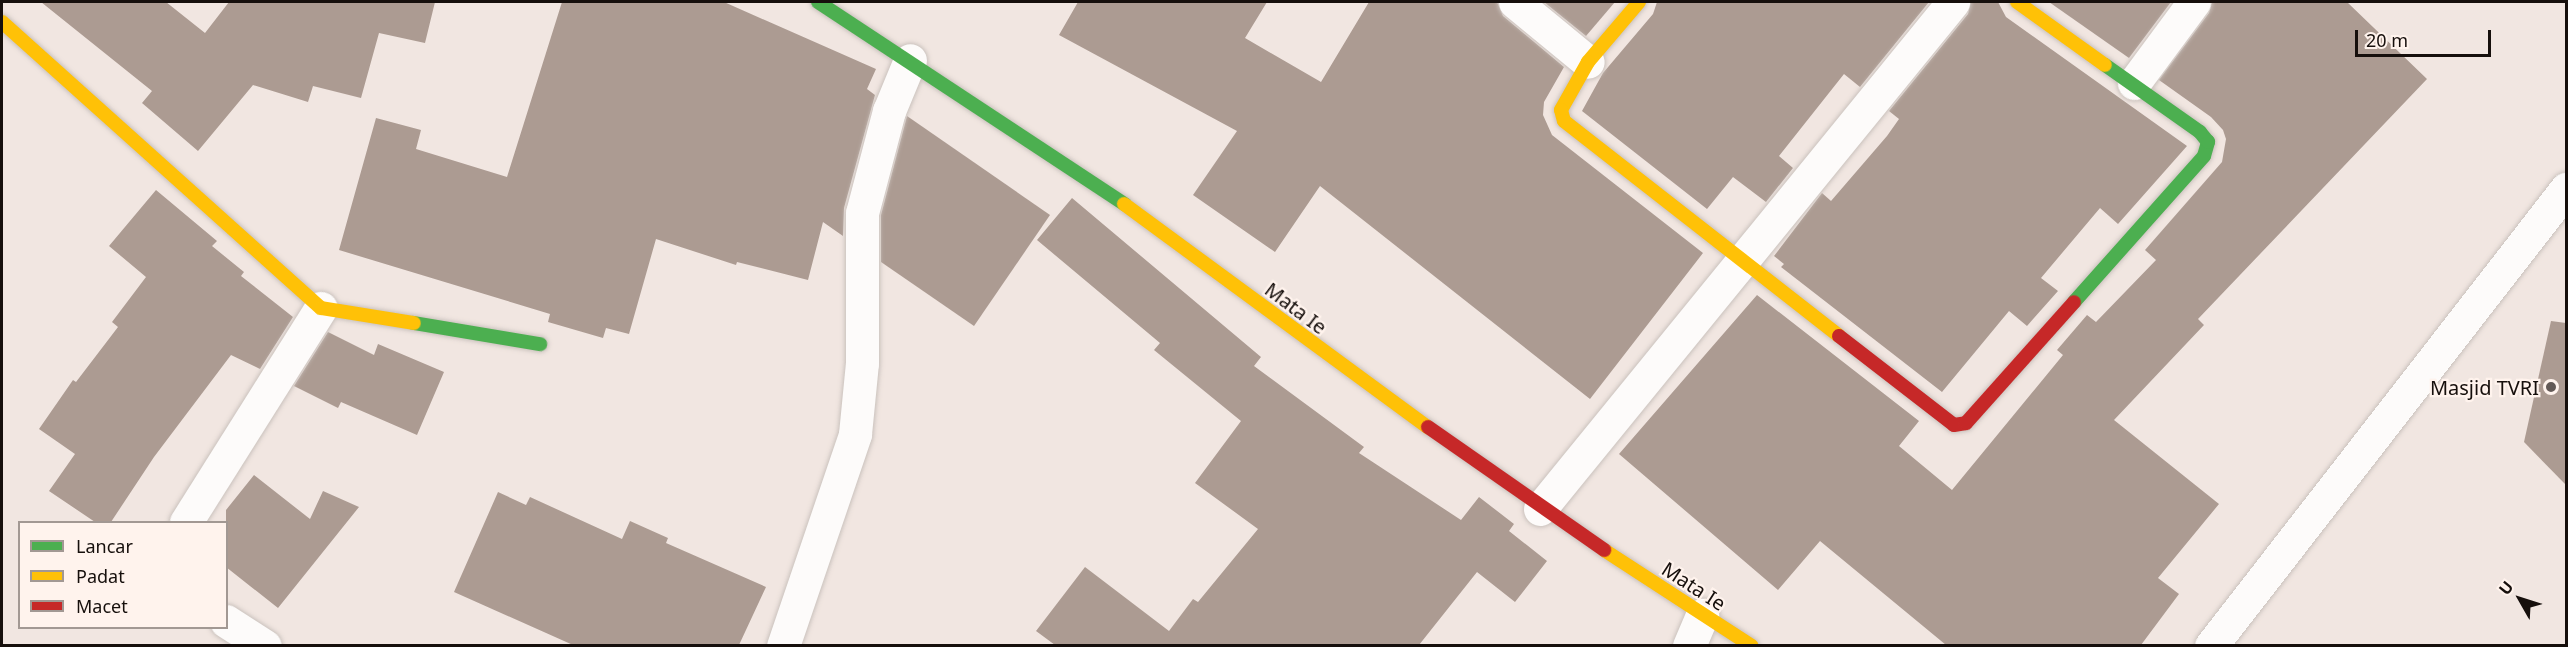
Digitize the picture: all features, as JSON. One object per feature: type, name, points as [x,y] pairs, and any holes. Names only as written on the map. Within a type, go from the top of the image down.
[{"type":"street","name":"Mata Ie","points":[[818,2],[910,60],[1102,188],[1540,509],[1752,645]]},
{"type":"street","points":[[1515,2],[1588,62]]},
{"type":"street","points":[[1639,2],[1588,62],[1560,110],[1564,121],[1743,258],[1942,420],[1954,426],[1966,423],[2204,156],[2208,142],[2200,132],[2017,2]]},
{"type":"street","points":[[1540,509],[1953,2]]},
{"type":"street","points":[[2133,83],[2194,2]]},
{"type":"street","points":[[2,22],[321,308],[540,344]]},
{"type":"street","points":[[783,645],[855,434],[862,363],[862,213],[889,111],[910,60]]},
{"type":"street","points":[[2211,645],[2566,189]]},
{"type":"street","points":[[187,521],[321,308]]},
{"type":"street","points":[[1689,645],[1702,615]]},
{"type":"street","points":[[228,622],[265,645]]},
{"type":"building","points":[[41,2],[166,2],[205,33],[229,2],[435,2],[425,43],[379,33],[361,98],[313,86],[308,102],[253,85],[198,151],[142,103],[152,91]]},
{"type":"building","points":[[562,2],[724,2],[876,69],[867,89],[875,95],[844,208],[843,236],[823,222],[808,280],[737,262],[736,265],[656,239],[629,334],[606,328],[603,338],[548,322],[550,314],[339,250],[376,118],[421,130],[416,149],[507,177]]},
{"type":"building","points":[[1078,2],[1267,2],[1245,38],[1321,82],[1369,2],[1497,2],[1503,16],[1564,67],[1544,102],[1543,115],[1552,135],[1703,253],[1590,399],[1320,186],[1275,252],[1193,195],[1237,131],[1059,35]]},
{"type":"building","points":[[1544,2],[1615,2],[1586,36]]},
{"type":"building","points":[[1657,2],[1929,2],[1860,87],[1844,74],[1779,156],[1793,168],[1766,202],[1733,177],[1707,209],[1582,111],[1603,73],[1653,14]]},
{"type":"building","points":[[1971,2],[1998,2],[2006,17],[2187,146],[2118,224],[2100,208],[2041,278],[2058,291],[2027,326],[2009,311],[1942,392],[1781,267],[1784,264],[1774,256],[1822,193],[1831,201],[1887,136],[1899,119],[1889,111],[1968,14]]},
{"type":"building","points":[[2049,2],[2171,2],[2129,58]]},
{"type":"building","points":[[2212,2],[2347,2],[2427,79],[2198,319],[2204,325],[2114,420],[2219,504],[2158,578],[2179,594],[2141,645],[1946,645],[1820,541],[1778,590],[1619,454],[1757,295],[1919,421],[1899,446],[1952,490],[2063,355],[2057,350],[2087,315],[2096,322],[2156,260],[2145,250],[2222,162],[2226,139],[2223,130],[2211,117],[2159,80],[2209,13]]},
{"type":"building","points":[[907,116],[1050,215],[974,326],[881,262],[881,215]]},
{"type":"building","points":[[156,190],[217,241],[212,246],[244,272],[241,276],[293,317],[260,369],[231,355],[154,457],[112,521],[94,521],[49,491],[75,454],[39,429],[73,380],[76,382],[118,327],[112,322],[146,277],[109,246]]},
{"type":"building","points":[[1072,198],[1261,357],[1254,366],[1364,447],[1359,453],[1461,520],[1479,497],[1514,524],[1509,531],[1547,561],[1515,602],[1477,572],[1419,645],[1055,645],[1036,631],[1085,567],[1169,631],[1193,599],[1198,602],[1258,529],[1195,483],[1241,421],[1154,350],[1160,343],[1037,240]]},
{"type":"building","name":"Masjid TVRI","points":[[2551,321],[2566,323],[2566,485],[2524,442]]},
{"type":"building","points":[[328,332],[374,355],[378,344],[444,372],[417,435],[341,402],[338,408],[294,386]]},
{"type":"building","points":[[254,475],[310,519],[323,491],[359,507],[278,608],[228,569],[226,510]]},
{"type":"building","points":[[498,492],[526,505],[530,497],[622,539],[630,521],[668,538],[666,543],[766,587],[739,645],[573,645],[454,592]]},
{"type":"traffic: fast","points":[[818,2],[1124,204]]},
{"type":"traffic: fast","points":[[2074,302],[2204,156],[2208,142],[2200,132],[2105,65]]},
{"type":"traffic: fast","points":[[414,323],[540,344]]},
{"type":"traffic: slow","points":[[1639,2],[1588,62],[1561,110],[1564,121],[1839,336]]},
{"type":"traffic: slow","points":[[2017,2],[2105,65]]},
{"type":"traffic: slow","points":[[2,22],[321,308],[414,323]]},
{"type":"traffic: slow","points":[[1124,204],[1428,427]]},
{"type":"traffic: slow","points":[[1604,550],[1752,646]]},
{"type":"traffic: jam","points":[[1839,336],[1954,425],[1966,423],[2074,302]]},
{"type":"traffic: jam","points":[[1428,427],[1604,550]]},
{"type":"place","name":"Masjid TVRI","points":[[2551,387]]}]
